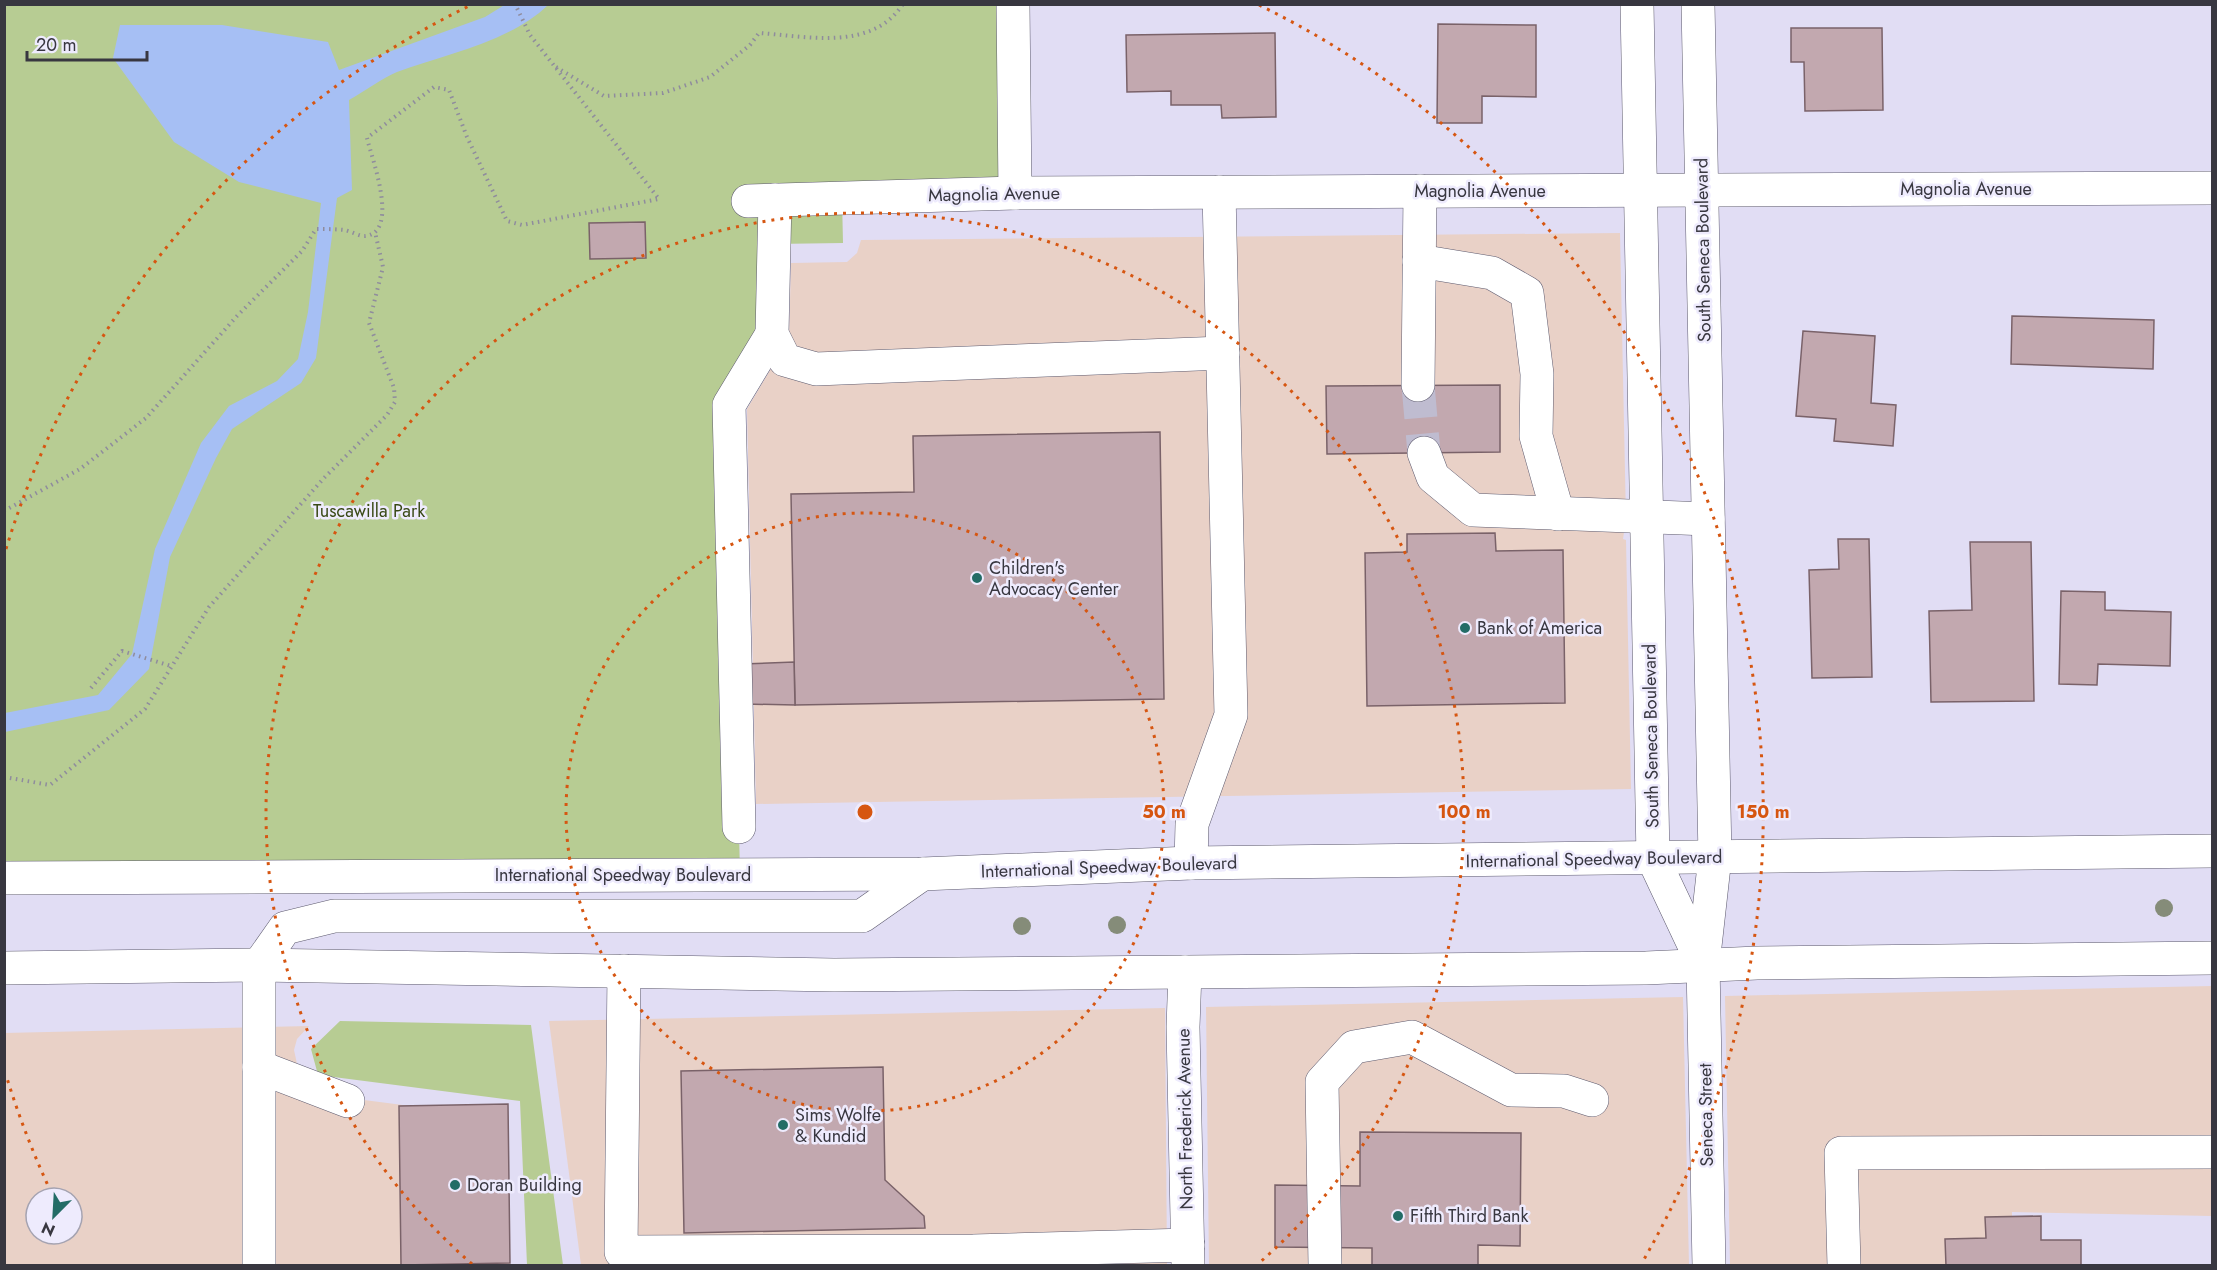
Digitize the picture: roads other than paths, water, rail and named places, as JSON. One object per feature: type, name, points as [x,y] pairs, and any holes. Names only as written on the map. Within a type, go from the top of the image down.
[{"type":"main road","points":[[1013,4],[1015,193]]},
{"type":"main road","name":"South Seneca Boulevard","points":[[1636,4],[1653,858],[1703,964]]},
{"type":"main road","name":"South Seneca Boulevard","points":[[1698,4],[1715,858],[1703,964]]},
{"type":"main road","name":"Magnolia Avenue","points":[[772,334],[761,200],[1015,193],[2212,188]]},
{"type":"main road","points":[[1418,385],[1420,191]]},
{"type":"main road","points":[[1191,863],[1192,824],[1231,715],[1219,192]]},
{"type":"main road","points":[[1419,261],[1492,273],[1527,293],[1537,374],[1536,436],[1558,514]]},
{"type":"main road","points":[[772,334],[785,360],[816,369],[1223,353]]},
{"type":"main road","points":[[739,827],[729,405],[772,334]]},
{"type":"main road","points":[[1424,453],[1433,477],[1473,510],[1708,519]]},
{"type":"main road","name":"International Speedway Boulevard","points":[[4,878],[922,874],[1191,863],[2212,851]]},
{"type":"main road","points":[[259,1266],[259,965],[285,928],[334,916],[862,916],[922,874]]},
{"type":"main road","points":[[4,968],[259,965],[834,975],[1646,968],[1703,964],[2212,958]]},
{"type":"main road","name":"Seneca Street","points":[[1703,964],[1709,1266]]},
{"type":"main road","points":[[624,972],[621,1252],[945,1251],[1188,1255]]},
{"type":"main road","name":"North Frederick Avenue","points":[[1185,972],[1183,1027],[1188,1255]]},
{"type":"main road","points":[[1325,1266],[1322,1082],[1354,1047],[1412,1037],[1511,1090],[1564,1091],[1592,1100]]},
{"type":"main road","points":[[259,1067],[348,1101]]},
{"type":"main road","points":[[1844,1266],[1841,1153],[2212,1152]]},
{"type":"water","points":[[506,4],[548,5],[515,29],[477,46],[397,72],[349,100],[352,190],[337,198],[316,358],[301,383],[232,429],[216,458],[170,557],[149,669],[109,710],[5,732],[5,713],[98,695],[132,654],[155,549],[201,443],[229,406],[277,381],[298,359],[308,312],[321,203],[239,182],[174,142],[113,58],[120,25],[222,25],[328,42],[339,70],[485,17]]},
{"type":"tunnel","points":[[1418,385],[1424,453]]},
{"type":"place","name":"Children's Advocacy Center","points":[[977,578]]},
{"type":"place","name":"Bank of America","points":[[1465,628]]},
{"type":"place","name":"Sims Wolfe & Kundid","points":[[783,1125]]},
{"type":"place","name":"Doran Building","points":[[455,1185]]},
{"type":"place","name":"Fifth Third Bank","points":[[1398,1216]]},
{"type":"park label","name":"Tuscawilla Park","points":[[369,511]]}]
